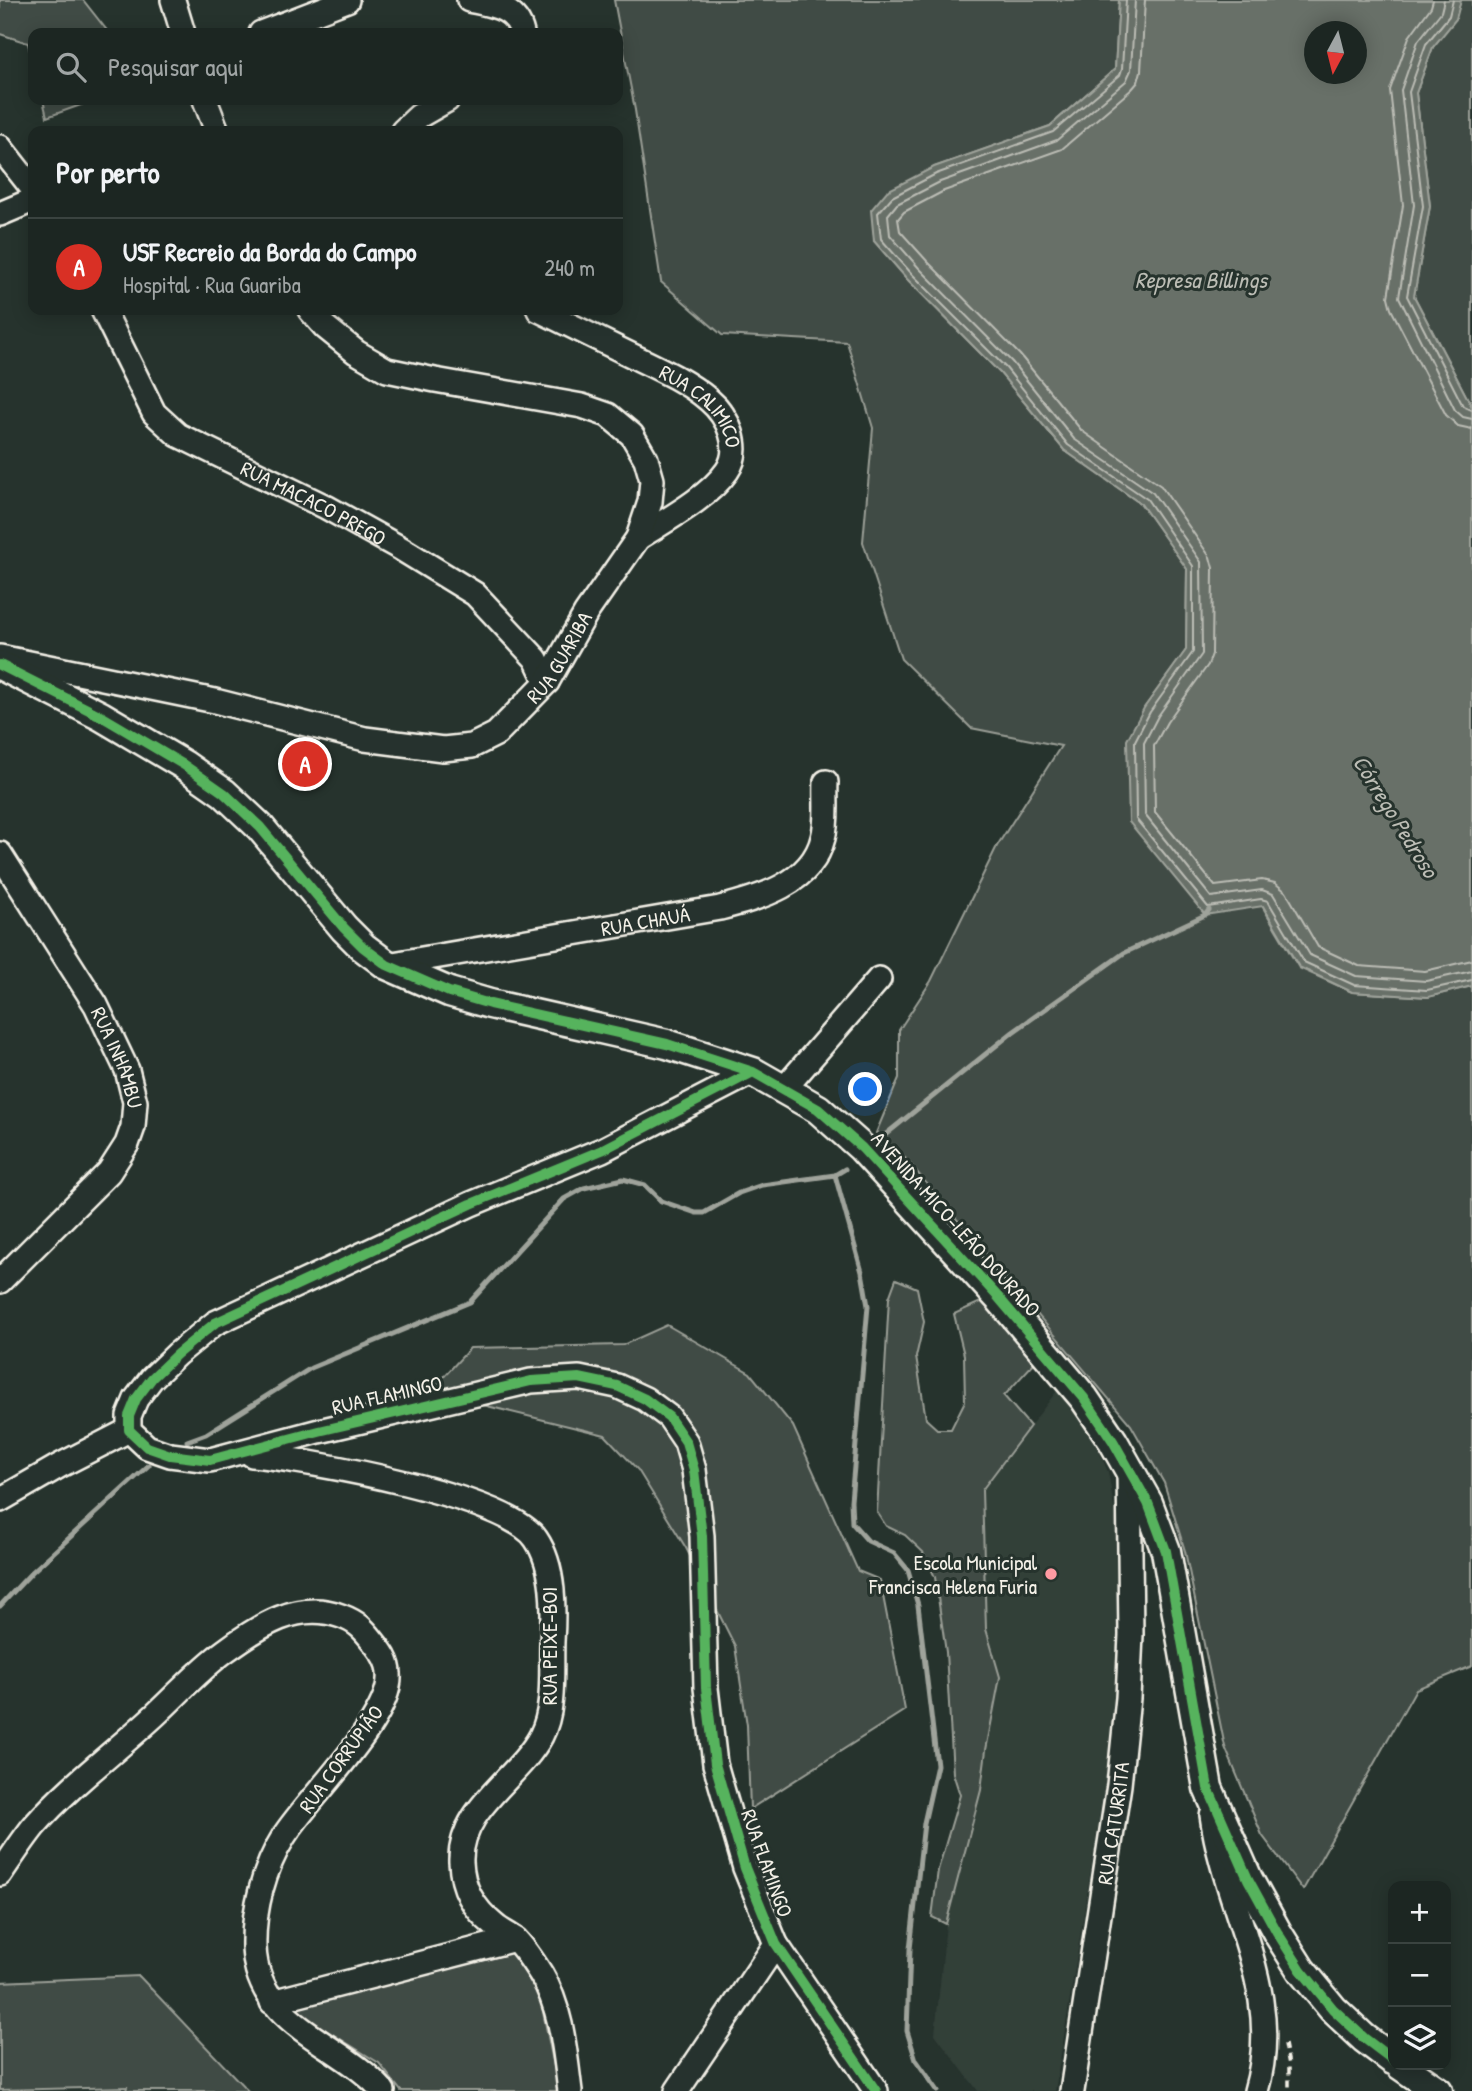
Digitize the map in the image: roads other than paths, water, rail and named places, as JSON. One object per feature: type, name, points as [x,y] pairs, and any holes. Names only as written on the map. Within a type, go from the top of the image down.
[{"type":"street","points":[[173,0],[181,28]]},
{"type":"street","points":[[274,28],[347,0]]},
{"type":"street","points":[[469,0],[503,8],[516,18],[521,28]]},
{"type":"street","points":[[207,105],[215,126]]},
{"type":"street","points":[[408,126],[438,105]]},
{"type":"street","points":[[0,147],[28,183]]},
{"type":"street","points":[[0,214],[28,203]]},
{"type":"street","name":"RUA MACACO PREGO","points":[[106,315],[155,414],[178,435],[326,507],[475,594],[536,659],[547,682]]},
{"type":"street","name":"RUA GUARIBA","points":[[0,657],[215,701],[365,739],[443,749],[472,746],[496,734],[547,682],[586,613],[638,538],[650,502],[652,480],[646,458],[632,435],[608,415],[582,406],[387,370],[356,352],[314,315]]},
{"type":"street","name":"RUA CALIMICO","points":[[550,315],[665,372],[709,400],[726,420],[733,437],[733,458],[727,471],[700,497],[638,538]]},
{"type":"street","name":"AVENIDA MICO-LEÃO DOURADO","points":[[0,666],[101,716],[184,765],[224,793],[260,827],[344,928],[387,965],[449,992],[490,1004],[667,1044],[753,1072],[818,1109],[862,1148],[999,1298],[1084,1398],[1113,1441],[1158,1525],[1166,1550],[1208,1788],[1248,1879],[1301,1970],[1333,2009],[1388,2056]]},
{"type":"street","name":"RUA CHAUÁ","points":[[387,965],[720,908],[759,898],[790,883],[813,859],[823,838],[826,782]]},
{"type":"street","name":"RUA INHAMBU","points":[[0,854],[96,1005],[127,1070],[135,1101],[134,1127],[127,1144],[109,1171],[0,1281]]},
{"type":"street","points":[[784,1089],[879,979]]},
{"type":"street","points":[[0,1500],[129,1430],[129,1416],[136,1399],[152,1378],[215,1323],[471,1204],[602,1150],[753,1072]]},
{"type":"street","name":"RUA FLAMINGO","points":[[129,1430],[147,1447],[170,1455],[211,1460],[319,1431],[531,1381],[579,1378],[617,1386],[645,1399],[669,1417],[686,1442],[696,1483],[702,1536],[706,1688],[715,1764],[745,1868],[776,1944],[876,2091]]},
{"type":"street","name":"RUA PEIXE-BOI","points":[[238,1454],[281,1457],[404,1483],[489,1508],[523,1525],[536,1539],[547,1562],[551,1589],[553,1635],[549,1715],[531,1752],[482,1807],[468,1827],[461,1861],[463,1882],[470,1899],[495,1926],[515,1939],[541,1974],[554,2002],[570,2091]]},
{"type":"street","name":"RUA CATURRITA","points":[[1072,2091],[1119,1785],[1128,1698],[1131,1635],[1129,1470]]},
{"type":"street","points":[[1130,1552],[1141,1535],[1158,1525]]},
{"type":"street","name":"RUA CORRUPIÃO","points":[[0,1874],[34,1827],[68,1792],[218,1656],[249,1633],[277,1618],[312,1610],[359,1623],[383,1654],[390,1672],[389,1688],[377,1713],[336,1773],[285,1835],[269,1866],[261,1893],[254,1948],[260,1975],[272,2002],[292,2023],[368,2073],[383,2091]]},
{"type":"street","points":[[1208,1788],[1214,1833],[1255,1967],[1263,2004],[1262,2062],[1256,2091]]},
{"type":"street","points":[[272,2002],[515,1939]]},
{"type":"street","name":"RUA FLAMINGO","points":[[677,2091],[776,1944]]},
{"type":"street","points":[[1408,2070],[1438,2091]]},
{"type":"water","name":"Represa Billings","points":[[1119,0],[1461,0],[1456,19],[1433,47],[1416,93],[1430,206],[1414,296],[1472,407],[1472,986],[1428,997],[1352,992],[1299,967],[1263,906],[1205,915],[1129,822],[1127,740],[1144,708],[1186,650],[1187,569],[1141,504],[1064,450],[1000,373],[907,279],[874,241],[871,210],[887,191],[934,167],[1050,126],[1115,69]]},
{"type":"waterway","points":[[880,1139],[1013,1032],[1124,953],[1205,915],[1209,910]]},
{"type":"waterway","points":[[187,1441],[206,1434],[311,1368],[470,1302],[564,1199],[584,1188],[623,1179],[645,1185],[661,1201],[696,1213],[704,1213],[739,1193],[762,1185],[835,1175],[845,1169]]},
{"type":"waterway","points":[[835,1175],[862,1272],[868,1306],[851,1501],[852,1523],[868,1541],[894,1553],[908,1570],[918,1605],[937,1765],[924,1823],[910,1949],[907,2031],[916,2060],[938,2091]]},
{"type":"waterway","points":[[0,1606],[32,1572],[149,1465]]},
{"type":"place","name":"USF Recreio da Borda do Campo","points":[[305,764]]},
{"type":"place","name":"Escola Municipal Francisca Helena Furia","points":[[1051,1574]]},
{"type":"water label","name":"Córrego Pedroso","points":[[1396,816]]}]
